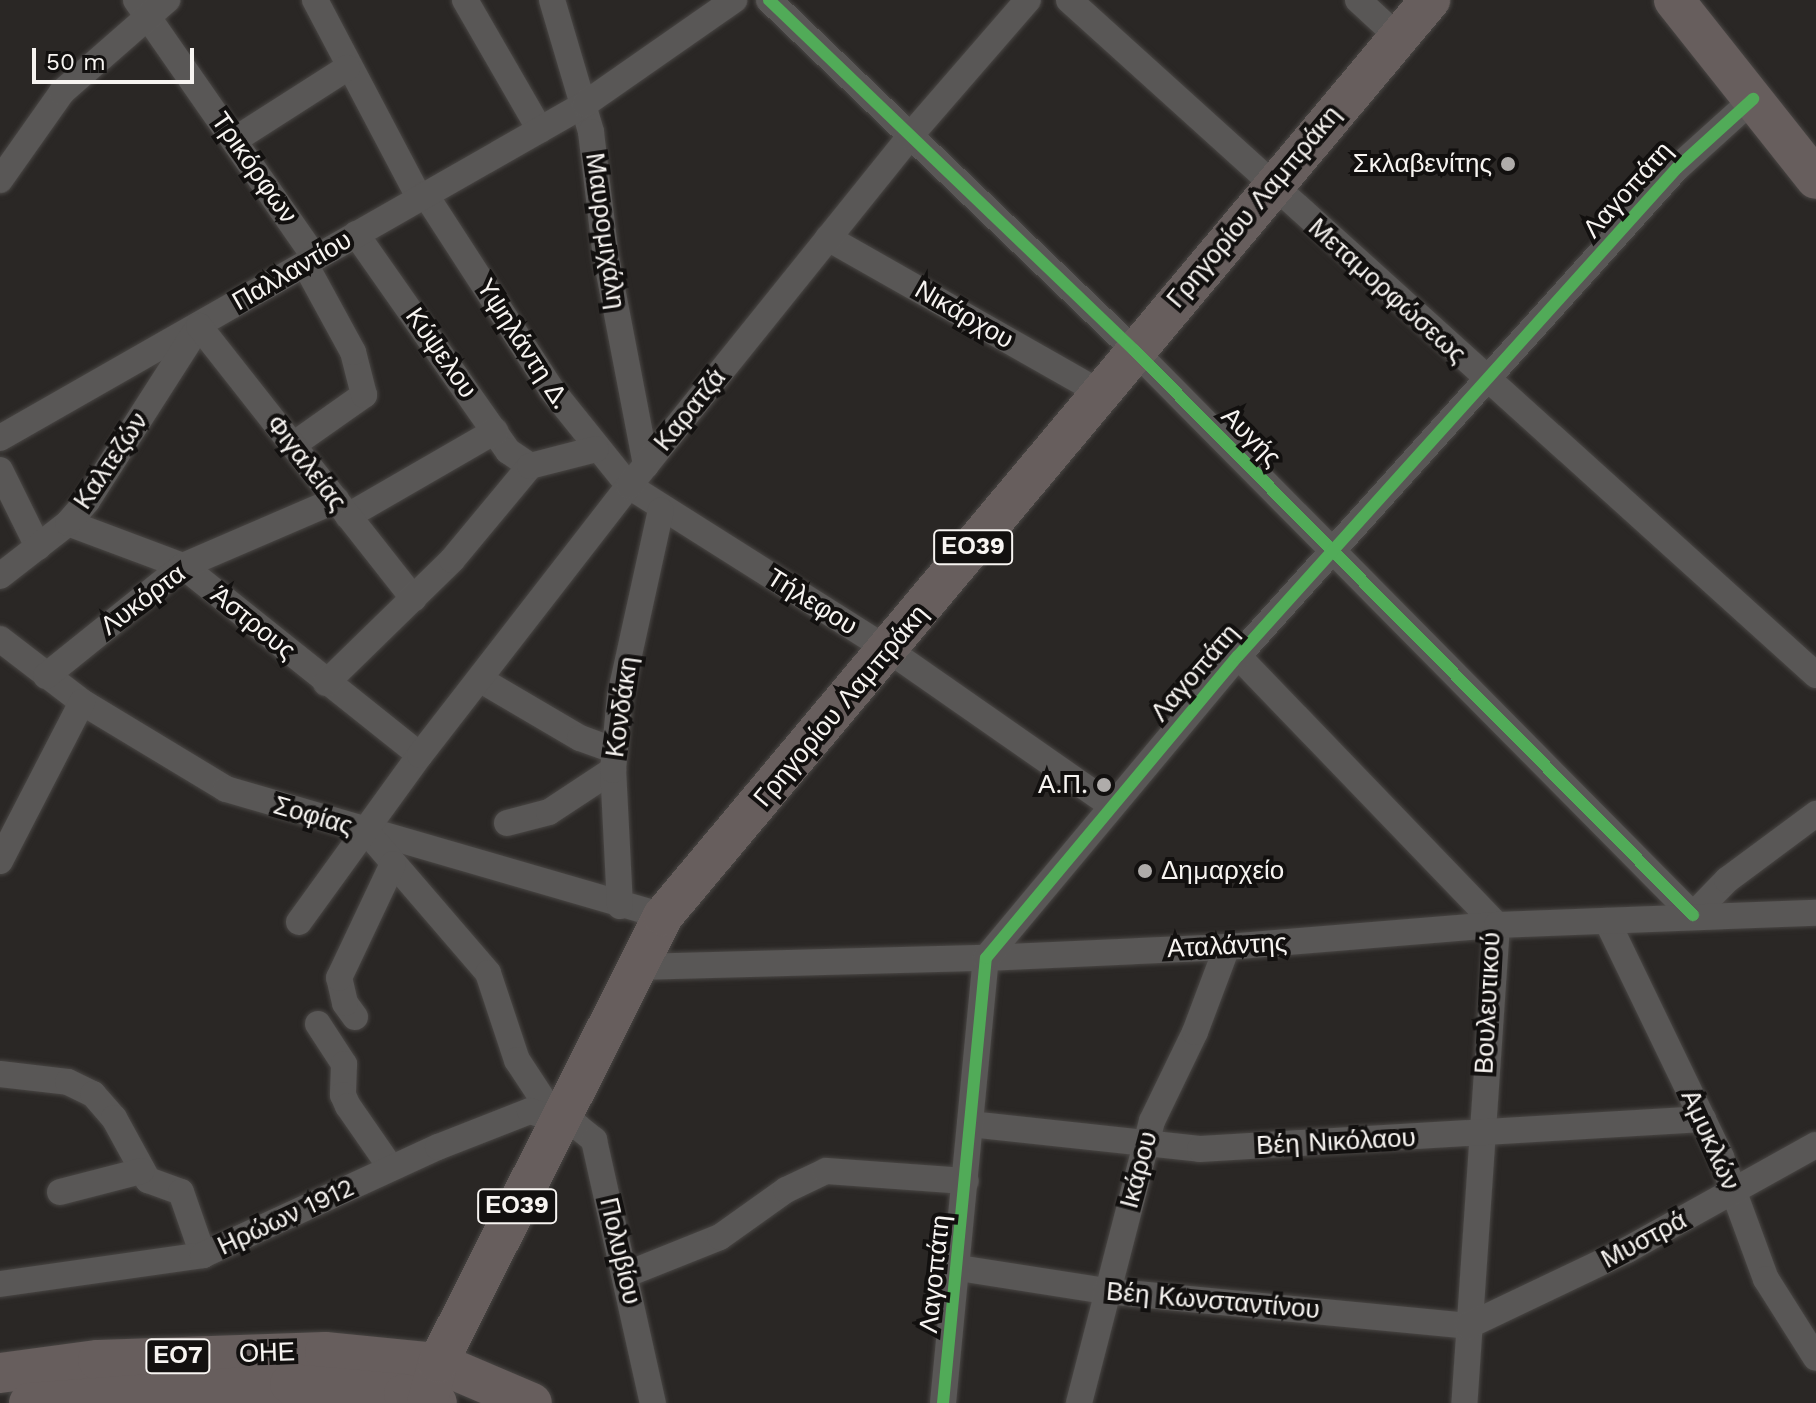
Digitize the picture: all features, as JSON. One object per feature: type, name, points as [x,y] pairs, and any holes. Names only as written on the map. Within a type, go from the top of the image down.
[{"type":"main road","name":"Γρηγορίου Λαμπράκη","points":[[422,1395],[663,916],[890,651],[1099,392],[1430,0]]},
{"type":"main road","points":[[1674,0],[1753,99],[1810,160]]},
{"type":"main road","name":"ΟΗΕ","points":[[0,1373],[98,1360],[286,1351],[422,1395]]},
{"type":"main road","name":"ΟΗΕ","points":[[29,1403],[301,1394],[422,1395]]},
{"type":"main road","name":"ΕΟ7","points":[[422,1395],[532,1403]]},
{"type":"street","name":"Υψηλάντη Δ.","points":[[315,0],[347,68],[422,196],[551,389],[596,449],[629,486]]},
{"type":"street","points":[[465,0],[540,130]]},
{"type":"street","name":"Μαυρομιχάλη","points":[[552,0],[585,104],[606,257],[646,465]]},
{"type":"street","name":"Παλλαντίου","points":[[0,438],[585,104],[734,0]]},
{"type":"street","name":"Αυγής","points":[[769,0],[1134,350],[1693,915]]},
{"type":"street","name":"Καρατζά","points":[[299,922],[420,755],[629,486],[910,136],[1028,0]]},
{"type":"street","name":"Μεταμορφώσεως","points":[[1069,0],[1487,382],[1816,675]]},
{"type":"street","points":[[1358,0],[1397,36]]},
{"type":"street","points":[[0,180],[62,92],[150,5]]},
{"type":"street","name":"Τρικόρφων","points":[[150,5],[310,261],[353,352],[364,395],[293,445]]},
{"type":"street","points":[[236,139],[347,68]]},
{"type":"street","name":"Λαγοπάτη","points":[[943,1403],[959,1268],[986,958],[1238,656],[1695,148],[1753,99]]},
{"type":"street","name":"Κύψελου","points":[[356,234],[508,451],[530,466]]},
{"type":"street","name":"Νικάρχου","points":[[828,238],[1099,392]]},
{"type":"street","name":"Φιγαλείας","points":[[199,326],[414,599]]},
{"type":"street","name":"Καλτεζών","points":[[0,576],[68,523],[102,481],[199,326]]},
{"type":"street","name":"Λυκόρτα","points":[[46,676],[183,566],[342,508],[495,431]]},
{"type":"street","points":[[326,683],[414,599],[530,466],[596,449]]},
{"type":"street","points":[[0,470],[38,547]]},
{"type":"street","name":"Τήλεφου","points":[[629,486],[661,510],[890,651],[1111,805]]},
{"type":"street","name":"Κονδάκη","points":[[620,906],[614,760],[620,696],[661,510]]},
{"type":"street","name":"Άστρους","points":[[68,523],[183,566],[420,755]]},
{"type":"street","name":"Σοφίας","points":[[0,639],[82,702],[226,789],[663,916]]},
{"type":"street","name":"Βουλευτικού","points":[[1238,656],[1497,925],[1464,1403]]},
{"type":"street","points":[[481,680],[614,760],[549,812],[507,823]]},
{"type":"street","points":[[0,861],[82,702]]},
{"type":"street","points":[[1693,915],[1727,880],[1816,814]]},
{"type":"street","points":[[366,831],[488,973],[517,1060],[559,1122]]},
{"type":"street","points":[[355,1017],[345,1003],[339,978],[393,864]]},
{"type":"street","name":"Αταλάντης","points":[[637,967],[986,958],[1227,947],[1497,925],[1693,915],[1816,913]]},
{"type":"street","name":"Αμυκλών","points":[[1607,921],[1703,1119],[1734,1191],[1766,1279],[1816,1358]]},
{"type":"street","name":"Ικάρου","points":[[1079,1403],[1145,1144],[1227,947]]},
{"type":"street","points":[[318,1024],[344,1064],[348,1106],[391,1168]]},
{"type":"street","points":[[0,1074],[68,1082],[88,1090],[114,1118],[141,1171],[153,1184],[181,1192],[203,1255]]},
{"type":"street","name":"Ηρώων 1912","points":[[0,1284],[203,1255],[391,1168],[530,1111],[559,1122]]},
{"type":"street","name":"Βέη Νικόλαου","points":[[970,1124],[1200,1149],[1703,1119]]},
{"type":"street","name":"Πολυβίου","points":[[559,1122],[578,1127],[594,1140],[653,1403]]},
{"type":"street","name":"Μυστρά","points":[[1468,1326],[1523,1303],[1816,1145]]},
{"type":"street","points":[[60,1192],[141,1171]]},
{"type":"street","points":[[625,1275],[720,1237],[786,1190],[826,1171],[966,1181]]},
{"type":"street","name":"Βέη Κωνσταντίνου","points":[[959,1268],[1106,1291],[1468,1326]]},
{"type":"cycle path","points":[[769,0],[1134,350],[1693,915]]},
{"type":"cycle path","points":[[943,1403],[986,958],[1238,656],[1677,168],[1753,99]]},
{"type":"place","name":"Σκλαβενίτης","points":[[1508,164]]},
{"type":"place","name":"Α.Π.","points":[[1104,785]]},
{"type":"place","name":"Δημαρχείο","points":[[1145,871]]}]
